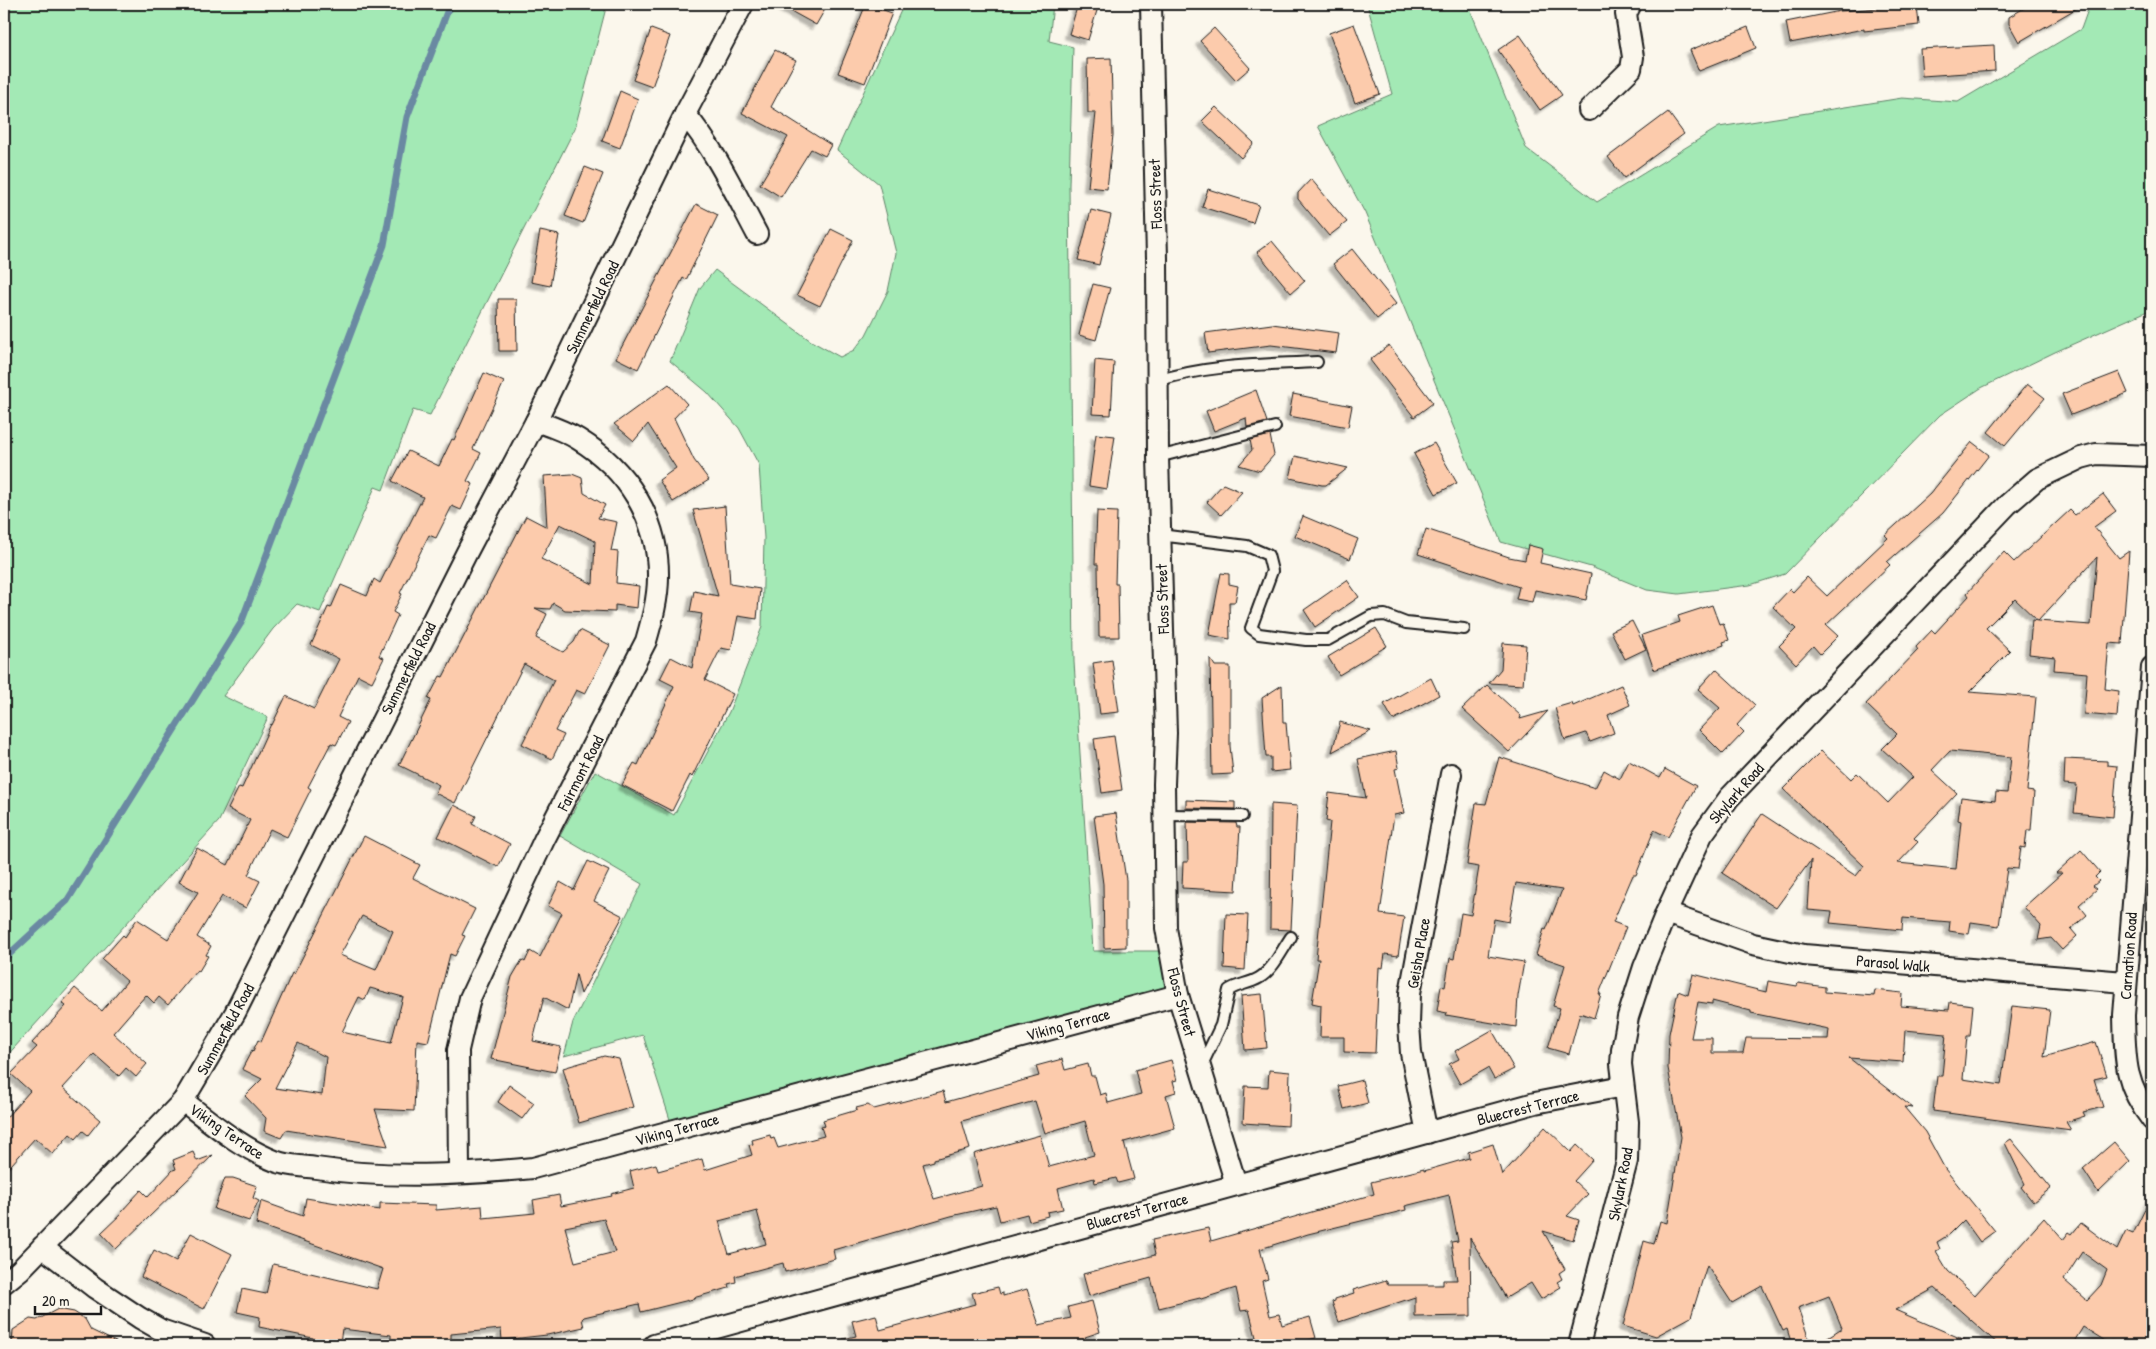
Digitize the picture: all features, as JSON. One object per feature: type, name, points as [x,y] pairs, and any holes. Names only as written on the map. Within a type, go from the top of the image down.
[{"type":"street","name":"Summerfield Road","points":[[4,1283],[42,1247],[183,1101],[206,1064],[253,978],[467,552],[536,421],[686,114],[743,4]]},
{"type":"street","name":"Floss Street","points":[[1151,4],[1157,258],[1158,457],[1166,733],[1164,815],[1166,928],[1178,995],[1236,1184]]},
{"type":"street","points":[[1589,110],[1631,69],[1633,57],[1626,14],[1631,4]]},
{"type":"street","points":[[686,114],[703,135],[717,158],[757,234]]},
{"type":"street","name":"Fairmont Road","points":[[459,1172],[458,1050],[470,998],[536,858],[646,641],[652,618],[658,579],[655,542],[635,491],[624,478],[578,439],[536,421]]},
{"type":"street","name":"Skylark Road","points":[[1579,1345],[1627,1161],[1628,1122],[1623,1086],[1622,1050],[1628,1017],[1644,967],[1666,913],[1702,835],[1729,798],[2007,505],[2037,479],[2081,458],[2096,454],[2152,456]]},
{"type":"street","name":"Carnation Road","points":[[2152,667],[2125,982],[2125,1059],[2137,1100],[2152,1120]]},
{"type":"street","name":"Geisha Place","points":[[1427,1133],[1411,1053],[1409,1024],[1410,992],[1451,774]]},
{"type":"street","name":"Parasol Walk","points":[[1666,913],[1753,944],[1804,955],[2125,982]]},
{"type":"street","name":"Viking Terrace","points":[[183,1101],[242,1144],[278,1163],[341,1172],[408,1176],[533,1168],[1178,995]]},
{"type":"street","name":"Bluecrest Terrace","points":[[654,1345],[1535,1103],[1623,1086]]},
{"type":"street","points":[[42,1247],[95,1288],[140,1318],[161,1330],[205,1345]]},
{"type":"lane","points":[[1157,381],[1184,372],[1213,367],[1317,362]]},
{"type":"lane","points":[[1158,457],[1275,427]]},
{"type":"lane","points":[[1160,536],[1247,546],[1268,555],[1272,571],[1251,628],[1259,634],[1306,640],[1328,640],[1371,616],[1385,616],[1406,623],[1464,629]]},
{"type":"lane","points":[[1164,815],[1242,816]]},
{"type":"lane","points":[[1200,1067],[1221,1025],[1229,990],[1235,986],[1253,982],[1264,974],[1291,937]]},
{"type":"green space","points":[[4,4],[607,4],[575,128],[430,415],[413,410],[383,490],[375,487],[320,612],[297,604],[273,629],[223,696],[268,717],[219,821],[4,1059]]},
{"type":"green space","points":[[904,4],[1053,4],[1049,41],[1073,47],[1069,185],[1074,662],[1093,951],[1167,951],[1177,994],[673,1129],[643,1035],[564,1056],[573,1022],[642,884],[560,836],[595,771],[674,815],[729,712],[762,627],[764,538],[759,465],[739,428],[707,392],[670,361],[700,288],[715,270],[811,341],[840,357],[854,350],[866,335],[888,291],[896,253],[879,184],[837,150]]},
{"type":"green space","points":[[1367,4],[1468,4],[1526,148],[1597,202],[1719,127],[1902,98],[1958,102],[2081,29],[2090,4],[2152,4],[2152,309],[2055,352],[1981,388],[1940,415],[1785,574],[1750,585],[1679,594],[1647,590],[1591,567],[1501,542],[1365,213],[1318,126],[1392,94]]},
{"type":"building","points":[[778,4],[828,4],[816,25]]},
{"type":"building","points":[[866,4],[892,13],[865,83],[838,73]]},
{"type":"building","points":[[1078,4],[1099,4],[1088,40],[1069,34]]},
{"type":"building","points":[[2031,4],[2084,4],[2019,42],[2009,24],[2009,17]]},
{"type":"building","points":[[1917,5],[1919,25],[1864,31],[1864,29],[1790,43],[1786,22],[1840,11]]},
{"type":"building","points":[[1354,24],[1380,94],[1355,103],[1329,33]]},
{"type":"building","points":[[1748,27],[1756,48],[1699,71],[1690,50]]},
{"type":"building","points":[[1214,28],[1250,68],[1236,80],[1200,41]]},
{"type":"building","points":[[651,29],[670,36],[652,87],[633,80]]},
{"type":"building","points":[[1520,35],[1562,95],[1540,110],[1498,50]]},
{"type":"building","points":[[1994,45],[1995,71],[1922,76],[1920,49]]},
{"type":"building","points":[[775,50],[796,60],[771,107],[831,145],[825,156],[811,149],[781,197],[760,184],[788,137],[742,113]]},
{"type":"building","points":[[1111,58],[1113,135],[1107,189],[1088,187],[1096,113],[1088,113],[1087,59]]},
{"type":"building","points":[[620,91],[638,99],[620,148],[602,141]]},
{"type":"building","points":[[1216,107],[1254,143],[1241,158],[1202,121]]},
{"type":"building","points":[[1668,112],[1684,134],[1624,178],[1608,157]]},
{"type":"building","points":[[585,167],[603,174],[583,223],[565,216]]},
{"type":"building","points":[[1311,179],[1347,222],[1329,236],[1298,199],[1298,193]]},
{"type":"building","points":[[1208,189],[1259,205],[1253,223],[1202,207]]},
{"type":"building","points":[[696,204],[718,215],[686,280],[683,278],[638,369],[616,358]]},
{"type":"building","points":[[1091,210],[1111,215],[1099,265],[1078,260]]},
{"type":"building","points":[[831,229],[853,240],[820,306],[797,295]]},
{"type":"building","points":[[540,231],[559,235],[550,286],[531,282]]},
{"type":"building","points":[[1272,241],[1305,281],[1291,293],[1257,252]]},
{"type":"building","points":[[1352,249],[1396,304],[1377,319],[1333,264]]},
{"type":"building","points":[[1093,284],[1110,288],[1096,340],[1079,335]]},
{"type":"building","points":[[498,299],[516,299],[517,351],[499,351]]},
{"type":"building","points":[[1272,324],[1339,333],[1336,353],[1271,345],[1208,353],[1205,333]]},
{"type":"building","points":[[1389,345],[1433,403],[1414,417],[1370,360]]},
{"type":"building","points":[[1095,360],[1114,362],[1111,415],[1092,414]]},
{"type":"building","points":[[2119,372],[2128,393],[2071,415],[2062,394]]},
{"type":"building","points":[[484,373],[504,382],[473,449],[481,453],[467,481],[473,484],[461,510],[452,506],[436,538],[429,535],[400,593],[402,594],[393,612],[398,615],[379,656],[384,658],[372,682],[358,675],[338,717],[348,722],[336,745],[331,743],[308,787],[311,789],[287,837],[270,829],[248,875],[260,881],[246,908],[222,896],[197,937],[211,946],[206,955],[208,956],[199,971],[197,970],[168,1005],[159,997],[154,1003],[146,995],[113,1033],[147,1064],[136,1077],[126,1068],[119,1076],[94,1054],[63,1088],[100,1120],[88,1135],[83,1131],[76,1139],[70,1134],[53,1154],[35,1138],[4,1173],[4,1120],[30,1091],[11,1074],[37,1047],[32,1043],[66,1006],[62,1003],[75,988],[102,1011],[127,981],[102,959],[123,935],[125,937],[137,919],[168,939],[198,892],[179,882],[197,848],[228,865],[250,820],[228,809],[239,787],[242,788],[286,696],[314,709],[339,659],[311,645],[328,607],[331,608],[341,585],[367,596],[374,579],[380,583],[423,497],[392,481],[408,451],[439,466],[452,439],[454,440]]},
{"type":"building","points":[[669,384],[687,404],[674,418],[694,460],[709,480],[673,502],[659,480],[676,468],[648,424],[634,441],[614,424]]},
{"type":"building","points":[[2027,384],[2045,398],[2005,446],[1988,432]]},
{"type":"building","points":[[1256,390],[1267,422],[1247,427],[1246,418],[1214,431],[1206,411]]},
{"type":"building","points":[[1293,394],[1352,406],[1348,427],[1289,416]]},
{"type":"building","points":[[1096,434],[1115,436],[1107,489],[1089,486]]},
{"type":"building","points":[[1270,435],[1274,455],[1260,471],[1239,465],[1252,450],[1250,440]]},
{"type":"building","points":[[1972,442],[1989,455],[1943,513],[1887,562],[1890,565],[1826,625],[1838,636],[1820,654],[1813,646],[1796,664],[1779,646],[1796,629],[1773,607],[1790,589],[1793,592],[1807,577],[1827,596],[1888,538],[1885,535],[1930,494]]},
{"type":"building","points":[[1434,443],[1457,483],[1436,494],[1414,454]]},
{"type":"building","points":[[1295,456],[1348,468],[1326,485],[1290,478]]},
{"type":"building","points":[[572,474],[582,478],[584,493],[605,505],[598,518],[617,522],[611,551],[618,552],[616,583],[639,586],[637,608],[615,605],[615,612],[565,610],[553,603],[550,609],[535,608],[547,614],[536,638],[563,652],[574,642],[580,630],[610,645],[585,694],[576,690],[555,731],[564,735],[552,759],[522,744],[554,680],[524,664],[455,803],[435,793],[439,785],[399,765],[431,700],[428,699],[440,676],[443,677],[526,516],[547,527],[544,476]],"holes":[[[560,524],[595,541],[593,584],[541,559]]]},
{"type":"building","points":[[1223,484],[1242,492],[1221,515],[1207,502]]},
{"type":"building","points":[[2103,494],[2116,511],[2094,527],[2119,558],[2129,551],[2122,644],[2109,643],[2105,689],[2119,691],[2117,717],[2084,714],[2087,673],[2054,670],[2055,657],[2029,654],[2032,620],[2038,621],[2015,599],[1986,628],[2010,651],[1969,692],[2036,697],[2027,791],[2034,792],[2031,830],[2027,830],[2025,848],[2021,847],[2018,869],[2007,868],[1999,926],[1971,922],[1969,934],[1949,931],[1950,922],[1903,918],[1902,930],[1830,923],[1832,912],[1808,910],[1811,860],[1776,908],[1722,873],[1762,814],[1856,876],[1864,866],[1783,789],[1821,751],[1851,779],[1857,773],[1888,803],[1913,777],[1882,749],[1897,734],[1866,704],[1918,650],[1916,647],[1932,630],[1935,633],[1969,596],[1967,593],[2004,552],[2014,562],[2070,510],[2075,515]],"holes":[[[2097,557],[2091,625],[2038,621]],[[1950,751],[2011,757],[2007,793],[1996,792],[1995,801],[1961,797],[1958,820],[1961,821],[1956,869],[1898,863],[1918,842],[1914,838],[1957,793],[1932,770]]]},
{"type":"building","points":[[725,506],[730,584],[760,589],[757,619],[738,616],[731,650],[721,648],[705,680],[733,694],[692,777],[690,775],[672,811],[622,785],[634,763],[638,765],[674,686],[660,679],[671,657],[692,668],[702,614],[690,612],[694,591],[718,596],[693,510]]},
{"type":"building","points":[[1097,511],[1117,512],[1115,584],[1118,584],[1119,637],[1099,637],[1098,564],[1095,564]]},
{"type":"building","points":[[1303,516],[1358,539],[1350,559],[1295,536]]},
{"type":"building","points":[[1426,529],[1509,557],[1525,560],[1528,545],[1543,549],[1540,563],[1591,574],[1586,600],[1535,590],[1532,602],[1516,599],[1519,587],[1418,554]]},
{"type":"building","points":[[1221,573],[1229,574],[1229,584],[1238,586],[1235,602],[1229,602],[1230,639],[1209,635]]},
{"type":"building","points":[[1347,580],[1359,597],[1315,627],[1304,610]]},
{"type":"building","points":[[1712,605],[1719,624],[1723,623],[1729,640],[1723,642],[1724,645],[1654,670],[1642,635],[1680,622],[1678,616]]},
{"type":"building","points":[[1632,621],[1646,649],[1625,659],[1611,631]]},
{"type":"building","points":[[1376,628],[1387,646],[1339,675],[1328,657]]},
{"type":"building","points":[[1503,643],[1526,645],[1523,685],[1489,683],[1501,669]]},
{"type":"building","points":[[1210,658],[1215,666],[1230,666],[1230,746],[1233,774],[1212,775]]},
{"type":"building","points":[[1112,660],[1119,712],[1100,714],[1093,663]]},
{"type":"building","points":[[1716,669],[1755,705],[1737,725],[1744,732],[1723,754],[1699,730],[1720,708],[1698,689]]},
{"type":"building","points":[[1431,678],[1439,695],[1393,720],[1384,704]]},
{"type":"building","points":[[1282,685],[1283,723],[1286,723],[1290,770],[1271,772],[1271,757],[1266,757],[1262,698]]},
{"type":"building","points":[[1487,685],[1521,716],[1520,719],[1548,711],[1509,752],[1462,709]]},
{"type":"building","points":[[1621,685],[1630,705],[1608,715],[1614,733],[1590,742],[1586,733],[1565,740],[1555,708],[1572,703],[1573,706]]},
{"type":"building","points":[[1340,722],[1371,731],[1332,752]]},
{"type":"building","points":[[1114,736],[1122,790],[1102,793],[1094,739]]},
{"type":"building","points":[[1396,751],[1399,768],[1395,769],[1404,813],[1394,815],[1380,914],[1404,917],[1398,956],[1385,954],[1383,968],[1379,967],[1375,1053],[1344,1052],[1344,1037],[1320,1037],[1321,1005],[1312,1003],[1319,959],[1316,959],[1330,822],[1326,821],[1329,793],[1366,798],[1358,759]]},
{"type":"building","points":[[1499,757],[1595,788],[1604,770],[1620,779],[1629,761],[1660,778],[1665,769],[1696,786],[1668,837],[1654,830],[1636,875],[1633,875],[1613,922],[1626,927],[1599,994],[1601,994],[1594,1018],[1580,1013],[1569,1054],[1548,1048],[1560,1008],[1553,1006],[1565,965],[1536,955],[1544,929],[1546,930],[1562,890],[1516,883],[1509,922],[1494,919],[1488,956],[1524,962],[1518,996],[1516,1027],[1446,1015],[1447,1013],[1437,1011],[1441,986],[1445,987],[1450,958],[1454,959],[1461,913],[1471,915],[1479,867],[1467,865],[1476,803],[1486,804]]},
{"type":"building","points":[[2065,759],[2107,761],[2107,765],[2117,766],[2113,817],[2074,813],[2077,785],[2064,784]]},
{"type":"building","points":[[1186,800],[1235,802],[1235,809],[1186,808]]},
{"type":"building","points":[[1271,804],[1297,806],[1291,930],[1270,929]]},
{"type":"building","points":[[454,805],[476,816],[472,824],[510,844],[498,867],[438,837]]},
{"type":"building","points":[[1116,813],[1126,880],[1126,947],[1104,948],[1103,884],[1094,816]]},
{"type":"building","points":[[1187,822],[1236,823],[1237,827],[1240,827],[1236,891],[1182,888],[1183,862],[1188,862]]},
{"type":"building","points":[[364,836],[420,865],[413,878],[475,909],[462,935],[465,936],[455,956],[450,954],[428,1042],[417,1040],[414,1111],[375,1109],[388,1146],[286,1130],[281,1138],[264,1131],[266,1118],[245,1096],[262,1079],[242,1069],[258,1040],[261,1042],[292,973],[294,974]],"holes":[[[362,916],[393,931],[376,970],[340,955]],[[370,988],[403,997],[391,1043],[342,1032],[359,997],[365,1000]],[[298,1043],[326,1057],[322,1095],[275,1088]]]},
{"type":"building","points":[[2081,850],[2100,872],[2095,877],[2099,881],[2093,886],[2097,889],[2079,905],[2087,915],[2071,929],[2077,936],[2062,950],[2051,938],[2038,940],[2041,926],[2024,907],[2062,873],[2056,873]]},
{"type":"building","points":[[588,861],[609,871],[594,901],[623,916],[581,994],[576,974],[568,1010],[544,997],[533,1041],[561,1047],[555,1072],[491,1059],[512,977],[522,960],[525,962],[530,951],[540,957],[562,913],[548,906],[560,882],[574,890]]},
{"type":"building","points":[[1226,914],[1248,915],[1245,970],[1224,968]]},
{"type":"building","points":[[1693,974],[1766,992],[1768,981],[1797,986],[1798,983],[1825,987],[1825,992],[1874,996],[1875,990],[1902,993],[1901,1006],[1949,1010],[1950,1002],[1973,1005],[1970,1036],[1967,1036],[1963,1079],[2001,1085],[2012,1006],[2050,1010],[2044,1057],[2096,1042],[2107,1076],[2094,1079],[2103,1107],[2083,1112],[2085,1116],[2066,1122],[2071,1130],[1933,1111],[1937,1076],[1942,1076],[1946,1034],[1905,1030],[1903,1062],[1849,1058],[1913,1108],[1904,1107],[1925,1132],[1945,1169],[1995,1231],[1980,1242],[1964,1220],[1950,1234],[1937,1242],[1940,1249],[1936,1251],[1948,1271],[1975,1295],[2044,1218],[2063,1240],[2069,1232],[2072,1234],[2081,1223],[2117,1250],[2126,1231],[2133,1234],[2152,1195],[2152,1345],[2111,1341],[2110,1344],[2083,1327],[2072,1345],[1999,1345],[1935,1288],[1895,1310],[1976,1345],[1815,1345],[1842,1328],[1829,1296],[1798,1308],[1810,1342],[1792,1345],[1787,1329],[1783,1331],[1762,1286],[1732,1303],[1707,1265],[1691,1317],[1656,1336],[1623,1326],[1644,1241],[1654,1244],[1660,1221],[1667,1223],[1681,1137],[1668,1068],[1669,1034],[1678,991],[1688,995]],"holes":[[[1712,1001],[1751,1011],[1751,1013],[1829,1029],[1828,1039],[1746,1038],[1743,1053],[1712,1053],[1712,1038],[1691,1038],[1698,1002],[1712,1004]],[[2082,1252],[2107,1270],[2101,1285],[2087,1300],[2064,1280]]]},
{"type":"building","points":[[1262,994],[1267,1048],[1245,1050],[1241,996]]},
{"type":"building","points":[[1492,1030],[1514,1069],[1494,1079],[1488,1068],[1460,1084],[1449,1064],[1459,1059],[1455,1051]]},
{"type":"building","points":[[604,1056],[619,1059],[633,1107],[579,1123],[563,1068]]},
{"type":"building","points":[[1062,1059],[1065,1070],[1088,1064],[1091,1076],[1095,1076],[1100,1095],[1106,1093],[1108,1103],[1141,1094],[1135,1070],[1171,1060],[1177,1080],[1173,1081],[1176,1092],[1166,1095],[1175,1128],[1124,1142],[1134,1179],[1118,1183],[1116,1178],[1095,1183],[1094,1178],[1058,1188],[1063,1209],[1047,1212],[1048,1216],[1029,1221],[1027,1214],[1000,1221],[996,1206],[951,1216],[833,1250],[835,1259],[785,1272],[783,1263],[735,1276],[736,1282],[728,1284],[729,1288],[693,1299],[641,1312],[639,1304],[584,1317],[582,1319],[584,1327],[547,1335],[502,1340],[501,1329],[451,1334],[451,1345],[391,1345],[391,1335],[342,1329],[340,1343],[313,1340],[313,1338],[259,1327],[260,1317],[237,1312],[242,1289],[266,1294],[273,1264],[377,1289],[383,1269],[256,1224],[261,1201],[303,1216],[306,1198],[380,1210],[380,1203],[436,1205],[436,1210],[482,1206],[483,1218],[535,1213],[533,1200],[559,1195],[561,1206],[612,1196],[611,1194],[634,1188],[630,1171],[656,1164],[658,1171],[702,1159],[705,1170],[752,1155],[749,1145],[753,1144],[752,1140],[770,1135],[771,1139],[774,1138],[778,1148],[824,1136],[821,1127],[825,1126],[823,1120],[857,1110],[856,1108],[868,1105],[874,1109],[943,1091],[946,1102],[1039,1076],[1036,1066]],"holes":[[[1035,1101],[1045,1133],[1085,1121],[1094,1155],[1049,1167],[1040,1135],[974,1154],[982,1186],[934,1199],[923,1164],[970,1149],[962,1121]],[[757,1211],[766,1244],[729,1254],[719,1221]],[[604,1219],[615,1252],[575,1262],[565,1227]]]},
{"type":"building","points":[[1269,1070],[1290,1072],[1288,1126],[1243,1123],[1245,1086],[1268,1087]]},
{"type":"building","points":[[1362,1080],[1368,1103],[1344,1109],[1338,1086]]},
{"type":"building","points":[[509,1085],[534,1103],[522,1119],[498,1102]]},
{"type":"building","points":[[1545,1127],[1571,1152],[1577,1145],[1593,1160],[1574,1181],[1588,1194],[1567,1216],[1579,1220],[1573,1240],[1543,1231],[1565,1269],[1559,1273],[1562,1279],[1557,1282],[1561,1287],[1541,1299],[1531,1283],[1506,1298],[1470,1238],[1471,1316],[1415,1317],[1415,1297],[1339,1322],[1332,1302],[1335,1299],[1354,1293],[1353,1290],[1386,1280],[1388,1285],[1443,1285],[1443,1280],[1457,1280],[1451,1242],[1458,1241],[1449,1195],[1405,1206],[1406,1210],[1308,1234],[1260,1249],[1268,1279],[1262,1281],[1270,1316],[1279,1314],[1282,1325],[1310,1317],[1316,1338],[1289,1345],[1258,1345],[1249,1310],[1241,1311],[1236,1288],[1201,1299],[1159,1308],[1151,1278],[1089,1296],[1083,1274],[1155,1255],[1152,1240],[1208,1228],[1211,1241],[1374,1194],[1371,1182],[1424,1169],[1424,1171],[1469,1158],[1468,1152],[1493,1144],[1502,1175]]},
{"type":"building","points":[[2011,1139],[2051,1188],[2033,1202],[2021,1187],[2025,1184],[2005,1143]]},
{"type":"building","points":[[2114,1142],[2130,1161],[2098,1192],[2083,1169]]},
{"type":"building","points":[[193,1152],[197,1161],[213,1155],[116,1249],[101,1233],[122,1213],[141,1190],[148,1197],[176,1169],[173,1160]]},
{"type":"building","points":[[225,1178],[233,1178],[257,1186],[253,1198],[259,1201],[249,1221],[214,1209]]},
{"type":"building","points":[[191,1233],[232,1254],[204,1309],[141,1277],[154,1250],[176,1261]]},
{"type":"building","points":[[998,1287],[1000,1294],[1003,1293],[1003,1296],[1027,1289],[1039,1325],[1071,1318],[1068,1307],[1092,1301],[1100,1332],[1085,1337],[1088,1345],[844,1345],[843,1339],[856,1336],[852,1321],[876,1315],[880,1330],[975,1304],[972,1293]]},
{"type":"building","points":[[58,1309],[74,1312],[85,1319],[91,1330],[122,1345],[12,1345],[13,1330],[30,1319],[37,1320]]},
{"type":"waterway","points":[[4,959],[67,901],[241,623],[384,245],[407,117],[450,4]]}]
